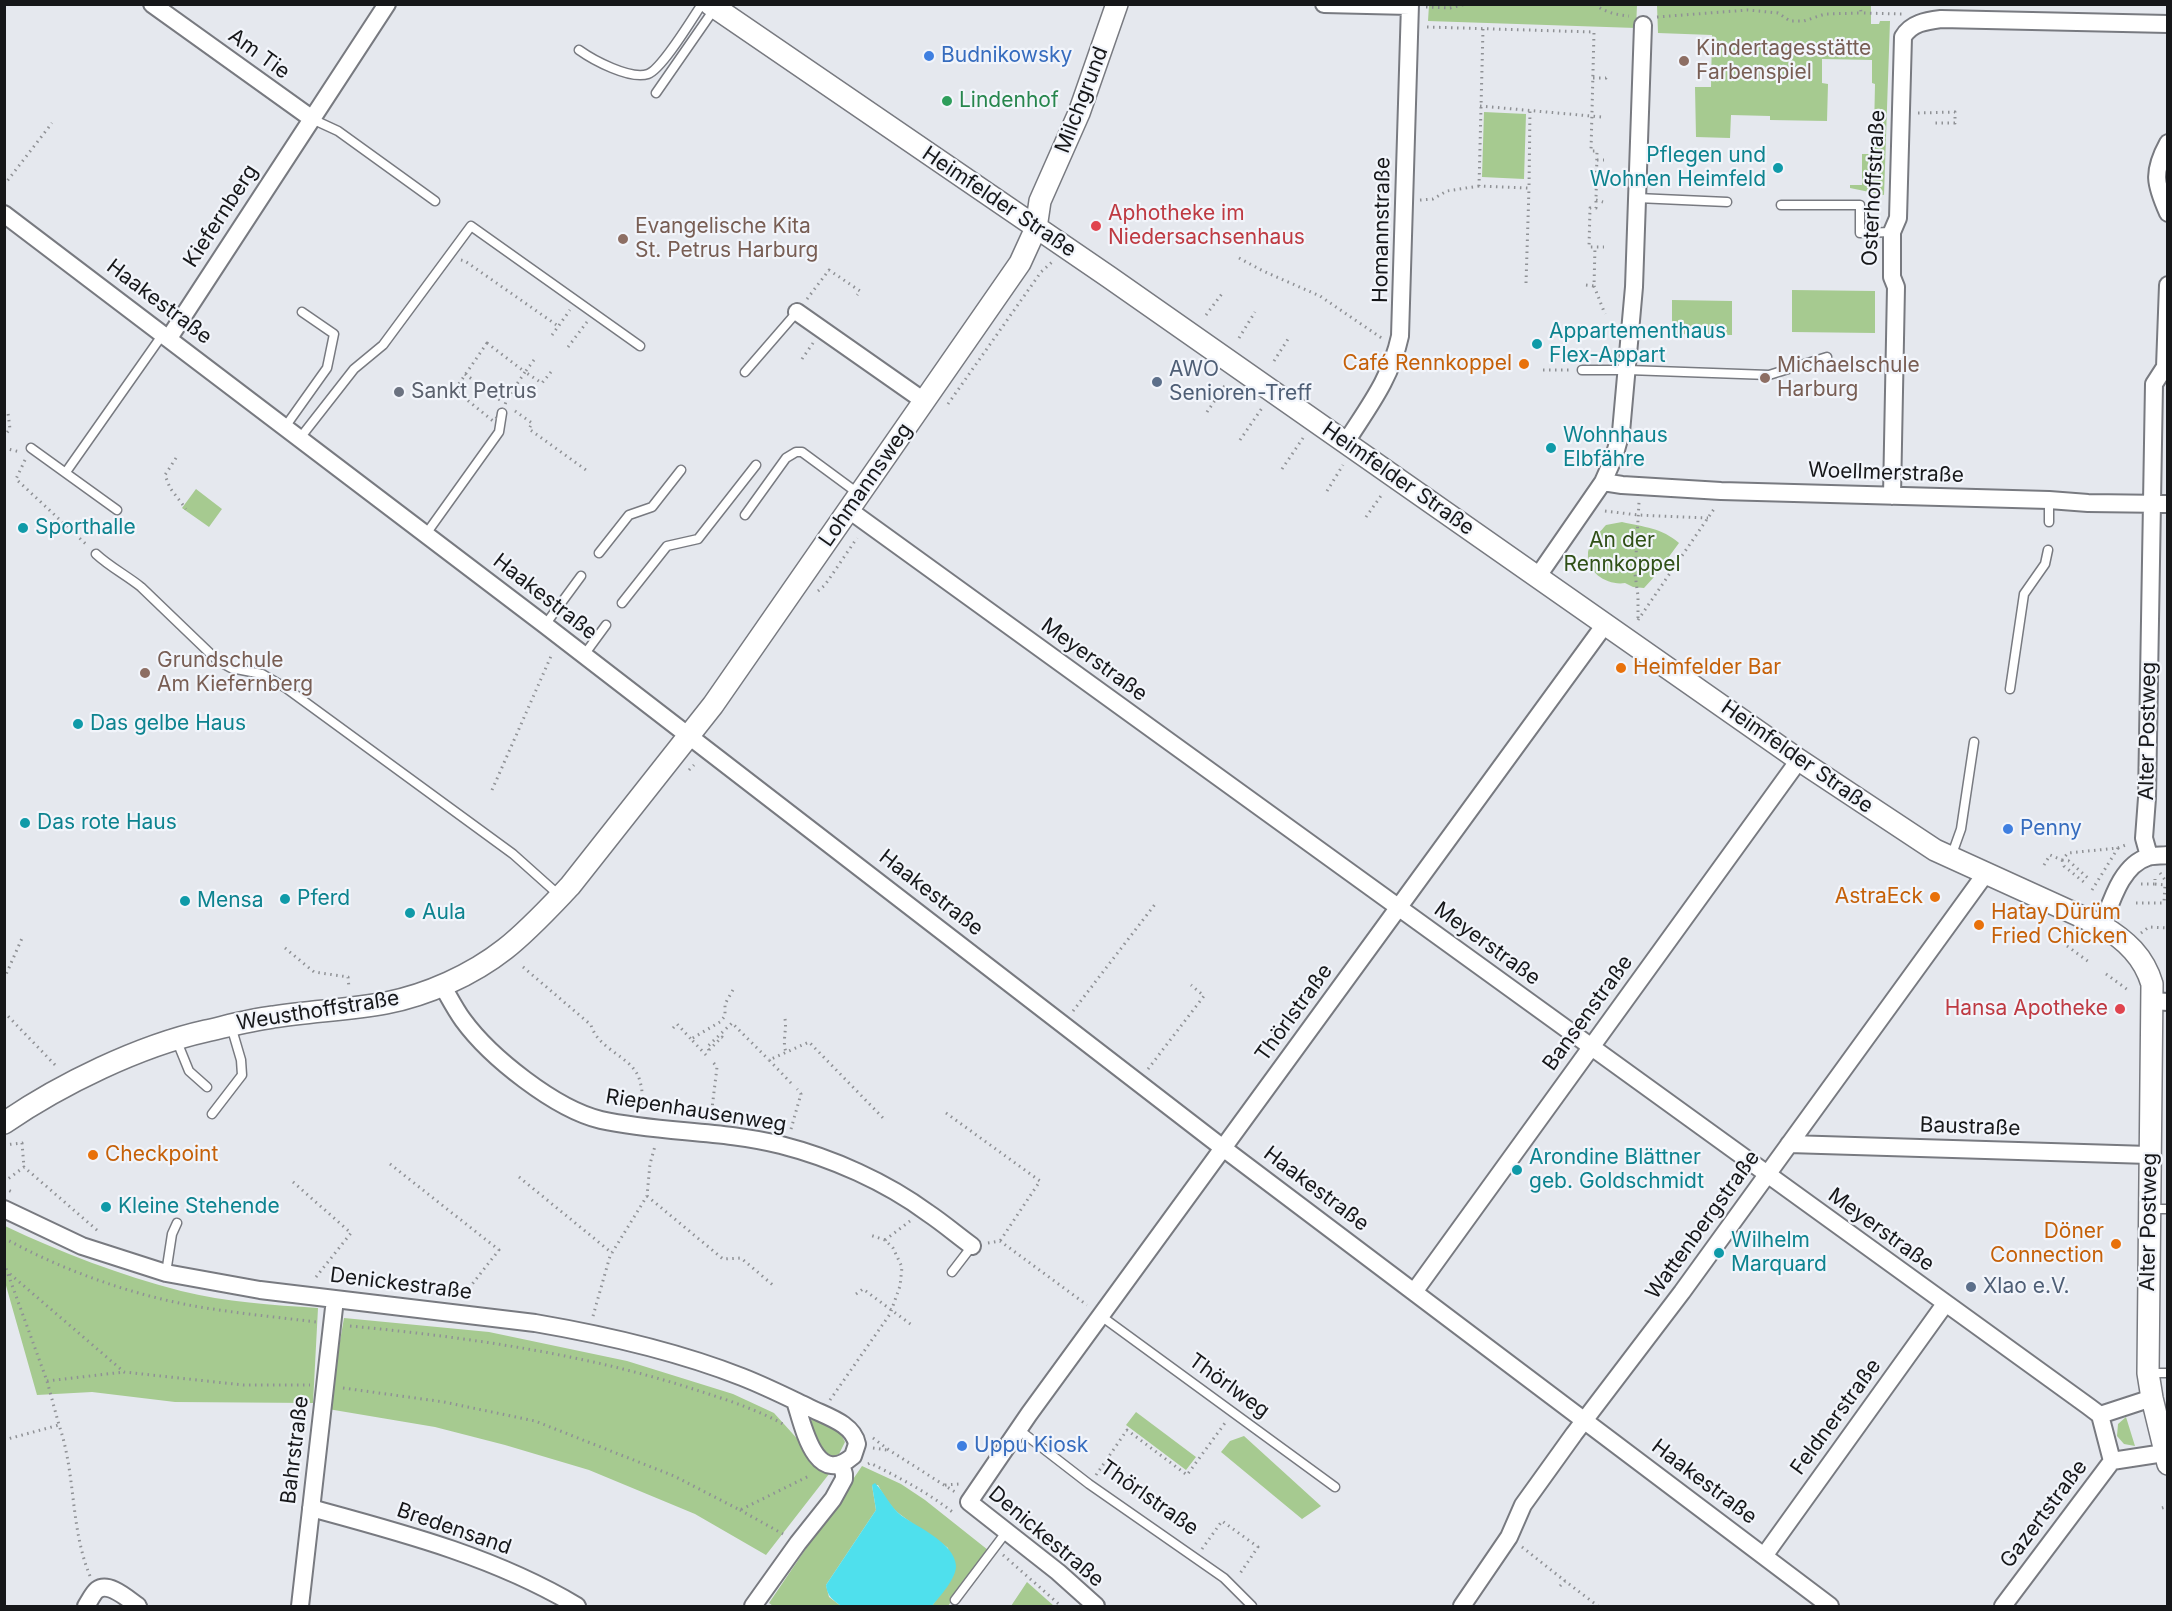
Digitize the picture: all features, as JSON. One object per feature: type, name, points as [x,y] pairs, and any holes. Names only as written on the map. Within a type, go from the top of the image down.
[{"type":"street","name":"Am Tie","points":[[152,4],[311,118]]},
{"type":"street","name":"Kiefernberg","points":[[166,336],[387,4]]},
{"type":"street","name":"Milchgrund","points":[[1036,228],[1040,201],[1078,113],[1117,4]]},
{"type":"street","points":[[1324,4],[1410,5]]},
{"type":"street","name":"Homannstraße","points":[[1346,442],[1384,384],[1398,346],[1402,318],[1410,5]]},
{"type":"street","name":"Heimfelder Straße","points":[[709,6],[1346,442],[1799,760],[1935,850],[2102,926]]},
{"type":"street","points":[[1538,576],[1603,482],[1614,457],[1621,432],[1628,370],[1637,198],[1642,19]]},
{"type":"street","points":[[1916,26],[1941,19],[2168,24]]},
{"type":"street","name":"Osterhoffstraße","points":[[1892,496],[1896,287],[1892,277],[1892,232],[1898,218],[1902,41],[1916,26]]},
{"type":"street","points":[[2168,143],[2158,160],[2156,188],[2168,213]]},
{"type":"street","name":"Haakestraße","points":[[4,214],[545,625],[1223,1148],[1830,1606]]},
{"type":"street","name":"Lohmannsweg","points":[[688,736],[713,705],[1020,263],[1036,228]]},
{"type":"street","name":"Alter Postweg","points":[[2149,856],[2144,838],[2160,503],[2154,384],[2165,368],[2168,285]]},
{"type":"street","points":[[797,312],[924,401]]},
{"type":"street","name":"Woellmerstraße","points":[[1603,482],[1722,491],[2088,503],[2160,503]]},
{"type":"street","name":"Meyerstraße","points":[[854,502],[1398,908],[2100,1415]]},
{"type":"street","name":"Thörlstraße","points":[[969,1502],[1018,1430],[1606,623]]},
{"type":"street","name":"Weusthoffstraße","points":[[4,1122],[71,1083],[146,1049],[231,1025],[270,1017],[386,1003],[442,985],[483,964],[504,950],[560,896],[688,736]]},
{"type":"street","name":"Bansenstraße","points":[[1414,1292],[1799,760]]},
{"type":"street","points":[[2102,926],[2122,880],[2139,862],[2149,856],[2168,855]]},
{"type":"street","name":"Wattenbergstraße","points":[[1461,1606],[1509,1537],[1523,1505],[1986,873]]},
{"type":"street","name":"Alter Postweg","points":[[2102,926],[2127,943],[2141,960],[2160,1001],[2149,1155],[2158,1209],[2158,1373],[2152,1398],[2166,1458]]},
{"type":"street","name":"Riepenhausenweg","points":[[442,985],[463,1020],[500,1059],[538,1088],[571,1109],[587,1116],[612,1122],[752,1139],[799,1150],[846,1168],[888,1188],[928,1212],[972,1246]]},
{"type":"street","name":"Baustraße","points":[[1789,1144],[2149,1155]]},
{"type":"street","name":"Denickestraße","points":[[4,1209],[82,1246],[166,1273],[230,1286],[535,1323],[616,1340],[726,1371],[850,1428],[856,1439],[856,1453],[836,1467]]},
{"type":"street","name":"Bahrstraße","points":[[300,1606],[335,1299]]},
{"type":"street","name":"Feldnerstraße","points":[[1764,1557],[1945,1304]]},
{"type":"street","points":[[2112,1461],[2100,1415],[2152,1398]]},
{"type":"street","points":[[753,1606],[842,1485],[836,1467],[816,1456],[809,1444],[795,1401]]},
{"type":"street","name":"Gazertstraße","points":[[2003,1606],[2112,1461],[2166,1458]]},
{"type":"street","name":"Denickestraße","points":[[969,1502],[1008,1531],[1096,1606]]},
{"type":"street","name":"Bredensand","points":[[311,1508],[442,1545],[528,1579],[578,1606]]},
{"type":"street","points":[[86,1606],[97,1590],[105,1588],[115,1591],[138,1606]]},
{"type":"lane","points":[[579,50],[592,59],[623,71],[648,74],[662,62],[709,6]]},
{"type":"lane","points":[[656,93],[709,6]]},
{"type":"lane","points":[[311,118],[338,130],[435,201]]},
{"type":"lane","points":[[1637,198],[1727,202]]},
{"type":"lane","points":[[1781,206],[1860,205],[1860,233],[1892,232]]},
{"type":"lane","points":[[300,438],[354,369],[383,345],[471,226],[640,346]]},
{"type":"lane","points":[[285,427],[327,368],[334,334],[302,312]]},
{"type":"lane","points":[[746,372],[797,312]]},
{"type":"lane","points":[[66,472],[166,336]]},
{"type":"lane","points":[[1582,370],[1769,375],[1827,357]]},
{"type":"lane","points":[[426,534],[499,432],[503,409]]},
{"type":"lane","points":[[31,448],[117,510]]},
{"type":"lane","points":[[745,515],[786,458],[796,452],[802,452],[854,502]]},
{"type":"lane","points":[[622,603],[667,546],[698,539],[756,465]]},
{"type":"lane","points":[[599,553],[629,515],[652,507],[681,470]]},
{"type":"lane","points":[[2049,500],[2049,522]]},
{"type":"lane","points":[[2010,689],[2024,594],[2046,564],[2048,550]]},
{"type":"lane","points":[[96,554],[112,569],[127,576],[141,587],[218,661],[231,668],[262,674],[286,688],[513,854],[560,896]]},
{"type":"lane","points":[[545,625],[581,576]]},
{"type":"lane","points":[[584,655],[606,625]]},
{"type":"lane","points":[[1951,858],[1961,829],[1974,742]]},
{"type":"lane","points":[[212,1114],[242,1075],[242,1060],[231,1025]]},
{"type":"lane","points":[[176,1040],[189,1071],[207,1087]]},
{"type":"lane","points":[[166,1273],[172,1234],[177,1223]]},
{"type":"lane","points":[[952,1272],[972,1246]]},
{"type":"lane","name":"Thörlweg","points":[[1101,1316],[1335,1487]]},
{"type":"lane","name":"Thörlstraße","points":[[1018,1430],[1089,1484],[1224,1578],[1252,1606]]},
{"type":"lane","points":[[955,1600],[1008,1531]]},
{"type":"path","points":[[1410,5],[1450,8],[1466,4]]},
{"type":"path","points":[[1595,4],[1597,8],[1642,19],[1748,10],[1778,13],[1790,21],[1804,21],[1825,15],[1904,14],[1916,26]]},
{"type":"path","points":[[1860,4],[1861,13]]},
{"type":"path","points":[[1410,27],[1594,32],[1591,151],[1597,151],[1596,208],[1590,208],[1589,247],[1604,247]]},
{"type":"path","points":[[1479,186],[1483,29]]},
{"type":"path","points":[[1593,78],[1606,78],[1609,74]]},
{"type":"path","points":[[1480,106],[1602,117]]},
{"type":"path","points":[[1526,283],[1530,110]]},
{"type":"path","points":[[1900,113],[1955,112],[1955,123],[1930,123]]},
{"type":"path","points":[[4,184],[52,123]]},
{"type":"path","points":[[1597,160],[1604,160]]},
{"type":"path","points":[[1405,200],[1433,199],[1447,191],[1479,186],[1529,188]]},
{"type":"path","points":[[1596,200],[1603,202]]},
{"type":"path","points":[[1595,247],[1594,286],[1605,314]]},
{"type":"path","points":[[1239,258],[1320,296],[1382,339],[1398,346]]},
{"type":"path","points":[[447,259],[465,261],[558,326]]},
{"type":"path","points":[[945,408],[1041,272],[1054,261]]},
{"type":"path","points":[[797,312],[829,270],[860,291],[857,295]]},
{"type":"path","points":[[1586,285],[1594,286]]},
{"type":"path","points":[[1206,315],[1224,291]]},
{"type":"path","points":[[552,335],[576,301]]},
{"type":"path","points":[[1239,338],[1255,312]]},
{"type":"path","points":[[568,347],[593,313]]},
{"type":"path","points":[[1274,361],[1290,336]]},
{"type":"path","points":[[534,360],[525,372],[503,409],[493,421],[456,388],[487,343],[525,372],[542,383],[550,372]]},
{"type":"path","points":[[1543,370],[1582,370]]},
{"type":"path","points":[[465,374],[503,409],[532,423],[530,429],[586,470]]},
{"type":"path","points":[[1207,412],[1227,383]]},
{"type":"path","points":[[1240,440],[1262,408]]},
{"type":"path","points":[[4,410],[8,413],[10,429],[4,436]]},
{"type":"path","points":[[1282,469],[1304,437]]},
{"type":"path","points":[[31,448],[16,479],[96,554]]},
{"type":"path","points":[[176,458],[165,475],[170,488],[186,509]]},
{"type":"path","points":[[1327,491],[1343,465]]},
{"type":"path","points":[[1639,492],[1635,574],[1638,620],[1719,502],[1722,491]]},
{"type":"path","points":[[1366,517],[1383,493]]},
{"type":"path","points":[[1585,509],[1638,515],[1708,518]]},
{"type":"path","points":[[492,790],[552,654]]},
{"type":"path","points":[[688,771],[694,765]]},
{"type":"path","points":[[2062,860],[2068,853],[2118,848],[2144,838]]},
{"type":"path","points":[[2092,890],[2118,848]]},
{"type":"path","points":[[2044,865],[2050,855],[2069,861],[2088,878]]},
{"type":"path","points":[[2062,860],[2064,866],[2085,882]]},
{"type":"path","points":[[2155,884],[2156,879]]},
{"type":"path","points":[[2134,885],[2164,885],[2166,903],[2136,903]]},
{"type":"path","points":[[1063,1024],[1156,903]]},
{"type":"path","points":[[2127,943],[2148,927],[2168,928]]},
{"type":"path","points":[[4,979],[22,936]]},
{"type":"path","points":[[2067,946],[2089,962]]},
{"type":"path","points":[[285,948],[314,972],[348,977],[349,987]]},
{"type":"path","points":[[523,967],[591,1025],[594,1035],[636,1072],[643,1097]]},
{"type":"path","points":[[2106,975],[2127,990]]},
{"type":"path","points":[[1138,1082],[1204,996],[1191,985]]},
{"type":"path","points":[[691,1039],[720,1022],[725,1016],[725,1004],[734,988]]},
{"type":"path","points":[[4,1011],[71,1083]]},
{"type":"path","points":[[785,1019],[786,1053]]},
{"type":"path","points":[[725,1040],[722,1037],[709,1050],[707,1047],[732,1023],[790,1083]]},
{"type":"path","points":[[674,1028],[677,1024],[706,1055]]},
{"type":"path","points":[[1173,1026],[1178,1030]]},
{"type":"path","points":[[769,1060],[809,1042],[886,1121]]},
{"type":"path","points":[[712,1061],[717,1067],[712,1106]]},
{"type":"path","points":[[793,1123],[801,1094],[797,1089]]},
{"type":"path","points":[[946,1113],[1040,1181],[1000,1241],[972,1246]]},
{"type":"path","points":[[4,1145],[22,1143],[24,1167],[98,1230]]},
{"type":"path","points":[[593,1316],[612,1253],[647,1196],[654,1148]]},
{"type":"path","points":[[390,1164],[499,1250],[466,1292],[455,1313]]},
{"type":"path","points":[[4,1182],[24,1167]]},
{"type":"path","points":[[519,1177],[612,1253]]},
{"type":"path","points":[[293,1182],[351,1233],[316,1277]]},
{"type":"path","points":[[647,1196],[723,1259],[741,1258],[774,1286]]},
{"type":"path","points":[[885,1240],[909,1221]]},
{"type":"path","points":[[821,1414],[892,1310],[900,1286],[902,1267],[892,1248],[885,1240],[870,1235]]},
{"type":"path","points":[[4,1238],[96,1278],[194,1306],[404,1331],[564,1355],[651,1376],[722,1398],[787,1426]]},
{"type":"path","points":[[1000,1241],[1101,1316]]},
{"type":"path","points":[[4,1263],[10,1274],[47,1381],[66,1445],[83,1557],[97,1590]]},
{"type":"path","points":[[10,1274],[124,1372]]},
{"type":"path","points":[[856,1294],[863,1289],[914,1326]]},
{"type":"path","points":[[47,1381],[124,1372],[243,1385],[325,1385],[444,1402],[535,1421],[674,1476],[798,1543]]},
{"type":"path","points":[[1098,1471],[1126,1430],[1187,1475],[1233,1412]]},
{"type":"path","points":[[4,1440],[59,1425]]},
{"type":"path","points":[[889,1450],[969,1502]]},
{"type":"path","points":[[740,1510],[811,1475],[836,1467],[870,1463],[940,1502],[957,1515]]},
{"type":"path","points":[[2162,1508],[2168,1506]]},
{"type":"path","points":[[1195,1558],[1222,1521],[1258,1547],[1231,1586]]},
{"type":"path","points":[[1509,1537],[1598,1606]]},
{"type":"path","points":[[995,1548],[1061,1606]]},
{"type":"path","points":[[1560,1586],[1565,1581]]},
{"type":"green space","points":[[1429,5],[1637,5],[1636,28],[1428,21]]},
{"type":"green space","points":[[1657,5],[1871,5],[1871,24],[1890,21],[1884,195],[1850,188],[1850,185],[1862,185],[1862,154],[1871,154],[1875,84],[1872,83],[1872,60],[1822,59],[1822,83],[1828,84],[1827,121],[1770,120],[1770,116],[1731,115],[1730,138],[1696,137],[1695,87],[1711,87],[1712,35],[1658,33]]},
{"type":"green space","points":[[1484,112],[1526,114],[1524,179],[1482,177]]},
{"type":"green space","points":[[1792,290],[1875,291],[1875,333],[1792,332]]},
{"type":"green space","points":[[1672,300],[1732,301],[1732,335],[1672,334]]},
{"type":"green space","points":[[196,489],[222,509],[209,527],[182,508]]},
{"type":"green space","name":"An der Rennkoppel","points":[[1622,522],[1659,531],[1679,543],[1644,588],[1606,580],[1595,572],[1588,561],[1590,546],[1606,525]]},
{"type":"green space","points":[[5,1226],[92,1263],[181,1291],[232,1300],[318,1308],[313,1403],[175,1402],[92,1392],[37,1395],[5,1282]]},
{"type":"green space","points":[[344,1318],[489,1332],[627,1361],[733,1394],[774,1413],[829,1474],[766,1555],[695,1514],[589,1470],[435,1427],[328,1409]]},
{"type":"green space","points":[[1136,1412],[1196,1457],[1186,1470],[1126,1425]]},
{"type":"green space","points":[[813,1417],[832,1426],[843,1438],[845,1442],[839,1454],[832,1457],[821,1453],[810,1423]]},
{"type":"green space","points":[[2126,1417],[2135,1446],[2124,1444],[2117,1436],[2118,1424]]},
{"type":"green space","points":[[1244,1436],[1321,1506],[1302,1519],[1221,1452],[1230,1441]]},
{"type":"green space","points":[[862,1466],[901,1484],[925,1500],[988,1550],[948,1606],[932,1606],[952,1577],[948,1548],[897,1512],[878,1485],[872,1485],[876,1510],[826,1585],[829,1597],[841,1606],[773,1606],[769,1603]]},
{"type":"green space","points":[[1027,1582],[1054,1606],[1011,1606]]},
{"type":"water","points":[[875,1483],[898,1512],[934,1536],[954,1558],[956,1566],[953,1576],[932,1606],[841,1606],[829,1595],[826,1585],[876,1510],[872,1485]]},
{"type":"place","name":"Budnikowsky","points":[[929,56]]},
{"type":"place","name":"Kindertagesstätte Farbenspiel","points":[[1684,61]]},
{"type":"place","name":"Lindenhof","points":[[947,101]]},
{"type":"place","name":"Pflegen und Wohnen Heimfeld","points":[[1778,168]]},
{"type":"place","name":"Aphotheke im Niedersachsenhaus","points":[[1096,226]]},
{"type":"place","name":"Evangelische Kita St. Petrus Harburg","points":[[623,239]]},
{"type":"place","name":"Appartementhaus Flex-Appart","points":[[1537,344]]},
{"type":"place","name":"Café Rennkoppel","points":[[1524,364]]},
{"type":"place","name":"Michaelschule Harburg","points":[[1765,378]]},
{"type":"place","name":"AWO Senioren-Treff","points":[[1157,382]]},
{"type":"place","name":"Sankt Petrus","points":[[399,392]]},
{"type":"place","name":"Wohnhaus Elbfähre","points":[[1551,448]]},
{"type":"place","name":"Sporthalle","points":[[23,528]]},
{"type":"place","name":"Heimfelder Bar","points":[[1621,668]]},
{"type":"place","name":"Grundschule Am Kiefernberg","points":[[145,673]]},
{"type":"place","name":"Das gelbe Haus","points":[[78,724]]},
{"type":"place","name":"Das rote Haus","points":[[25,823]]},
{"type":"place","name":"Penny","points":[[2008,829]]},
{"type":"place","name":"AstraEck","points":[[1935,897]]},
{"type":"place","name":"Pferd","points":[[285,899]]},
{"type":"place","name":"Mensa","points":[[185,901]]},
{"type":"place","name":"Aula","points":[[410,913]]},
{"type":"place","name":"Hatay Dürüm Fried Chicken","points":[[1979,925]]},
{"type":"place","name":"Hansa Apotheke","points":[[2120,1009]]},
{"type":"place","name":"Checkpoint","points":[[93,1155]]},
{"type":"place","name":"Arondine Blättner geb. Goldschmidt","points":[[1517,1170]]},
{"type":"place","name":"Kleine Stehende","points":[[106,1207]]},
{"type":"place","name":"Döner Connection","points":[[2116,1244]]},
{"type":"place","name":"Wilhelm Marquard","points":[[1719,1253]]},
{"type":"place","name":"Xlao e.V.","points":[[1971,1287]]},
{"type":"place","name":"Uppu Kiosk","points":[[962,1446]]}]
